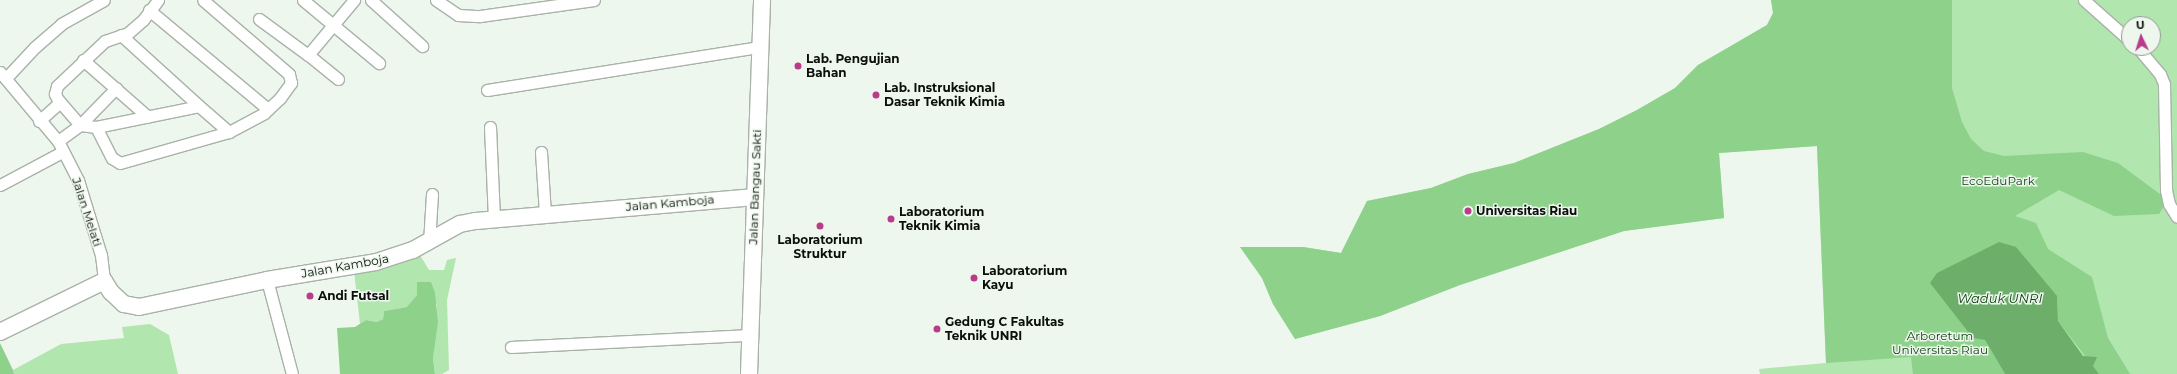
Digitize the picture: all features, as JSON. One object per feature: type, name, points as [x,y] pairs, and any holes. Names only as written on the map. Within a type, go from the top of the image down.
[{"type":"street","points":[[3,75],[61,24],[104,0]]},
{"type":"street","points":[[158,0],[143,20],[121,35],[105,41],[83,60],[58,86],[55,94],[80,125],[96,127],[199,106]]},
{"type":"street","points":[[96,127],[112,158],[120,163],[229,132],[268,109],[291,83],[289,74],[203,0]]},
{"type":"street","points":[[304,0],[379,63]]},
{"type":"street","points":[[308,55],[354,0]]},
{"type":"street","points":[[371,0],[422,46]]},
{"type":"street","points":[[436,0],[458,14],[480,16],[571,2],[594,0]]},
{"type":"street","name":"Jalan Bangau Sakti","points":[[749,374],[762,0]]},
{"type":"street","points":[[2084,0],[2121,33]]},
{"type":"street","points":[[150,10],[268,109]]},
{"type":"street","points":[[259,19],[338,79]]},
{"type":"street","points":[[121,35],[229,132]]},
{"type":"street","points":[[487,90],[760,47]]},
{"type":"street","points":[[2145,56],[2160,74],[2164,84],[2166,190],[2169,204],[2177,217]]},
{"type":"street","points":[[83,60],[148,117]]},
{"type":"street","name":"Jalan Melati","points":[[3,75],[39,121],[58,141],[62,152],[78,180],[85,198],[101,255],[104,281]]},
{"type":"street","points":[[58,141],[80,125],[116,88]]},
{"type":"street","points":[[39,121],[60,102]]},
{"type":"street","points":[[490,127],[494,218]]},
{"type":"street","points":[[0,185],[62,152]]},
{"type":"street","points":[[541,152],[545,214]]},
{"type":"street","points":[[429,243],[432,194]]},
{"type":"street","name":"Jalan Kamboja","points":[[104,281],[111,292],[124,304],[139,307],[267,280],[376,262],[396,257],[429,243],[460,224],[494,218],[755,197]]},
{"type":"street","points":[[267,280],[292,374]]},
{"type":"street","points":[[0,332],[104,281]]},
{"type":"street","points":[[511,347],[750,335]]},
{"type":"green space","name":"EcoEduPark","points":[[1771,0],[2177,0],[2177,374],[1760,374],[1759,369],[1826,363],[1817,146],[1719,153],[1724,218],[1624,231],[1460,285],[1380,316],[1295,339],[1273,304],[1262,278],[1240,247],[1303,247],[1341,253],[1367,201],[1431,188],[1468,174],[1514,163],[1599,129],[1637,110],[1675,88],[1698,65],[1767,25],[1773,13]]},
{"type":"green space","name":"EcoEduPark","points":[[1771,0],[1952,0],[1952,88],[1962,122],[1971,139],[1984,151],[2004,156],[2083,152],[2118,163],[2168,200],[2159,214],[2114,216],[2059,190],[2015,216],[2036,223],[2048,249],[2092,277],[2108,338],[2130,374],[2099,374],[2058,321],[2057,296],[1956,313],[1973,338],[1985,340],[2005,374],[1913,374],[1911,357],[1826,363],[1817,146],[1719,153],[1724,218],[1624,231],[1460,285],[1380,316],[1295,339],[1273,304],[1262,278],[1240,247],[1303,247],[1341,253],[1367,201],[1431,188],[1468,174],[1514,163],[1599,129],[1637,110],[1675,88],[1698,65],[1767,25],[1773,13]]},
{"type":"green space","points":[[420,255],[429,270],[444,270],[447,260],[456,258],[447,300],[449,370],[442,374],[435,374],[433,358],[437,305],[417,295],[408,307],[384,311],[383,319],[377,322],[366,320],[360,324],[354,271]]},
{"type":"green space","points":[[417,282],[431,282],[435,293],[438,322],[433,358],[435,374],[340,374],[337,328],[355,327],[366,320],[377,322],[383,319],[384,311],[407,307],[417,295]]},
{"type":"green space","points":[[150,324],[169,335],[178,374],[14,374],[13,370],[61,344],[124,338],[122,327]]},
{"type":"green space","points":[[0,343],[13,370],[14,374],[0,374]]},
{"type":"water","name":"Waduk UNRI","points":[[1999,242],[2016,247],[2057,296],[2058,321],[2083,356],[2097,357],[2093,366],[2099,374],[2005,374],[1985,340],[1973,338],[1930,283],[1937,273]]},
{"type":"place","name":"Lab. Pengujian Bahan","points":[[798,66]]},
{"type":"place","name":"Lab. Instruksional Dasar Teknik Kimia","points":[[876,95]]},
{"type":"place","name":"Universitas Riau","points":[[1468,211]]},
{"type":"place","name":"Laboratorium Teknik Kimia","points":[[891,219]]},
{"type":"place","name":"Laboratorium Struktur","points":[[820,226]]},
{"type":"place","name":"Laboratorium Kayu","points":[[974,278]]},
{"type":"place","name":"Andi Futsal","points":[[310,296]]},
{"type":"place","name":"Gedung C Fakultas Teknik UNRI","points":[[937,329]]},
{"type":"park label","name":"Arboretum Universitas Riau","points":[[1940,343]]}]
